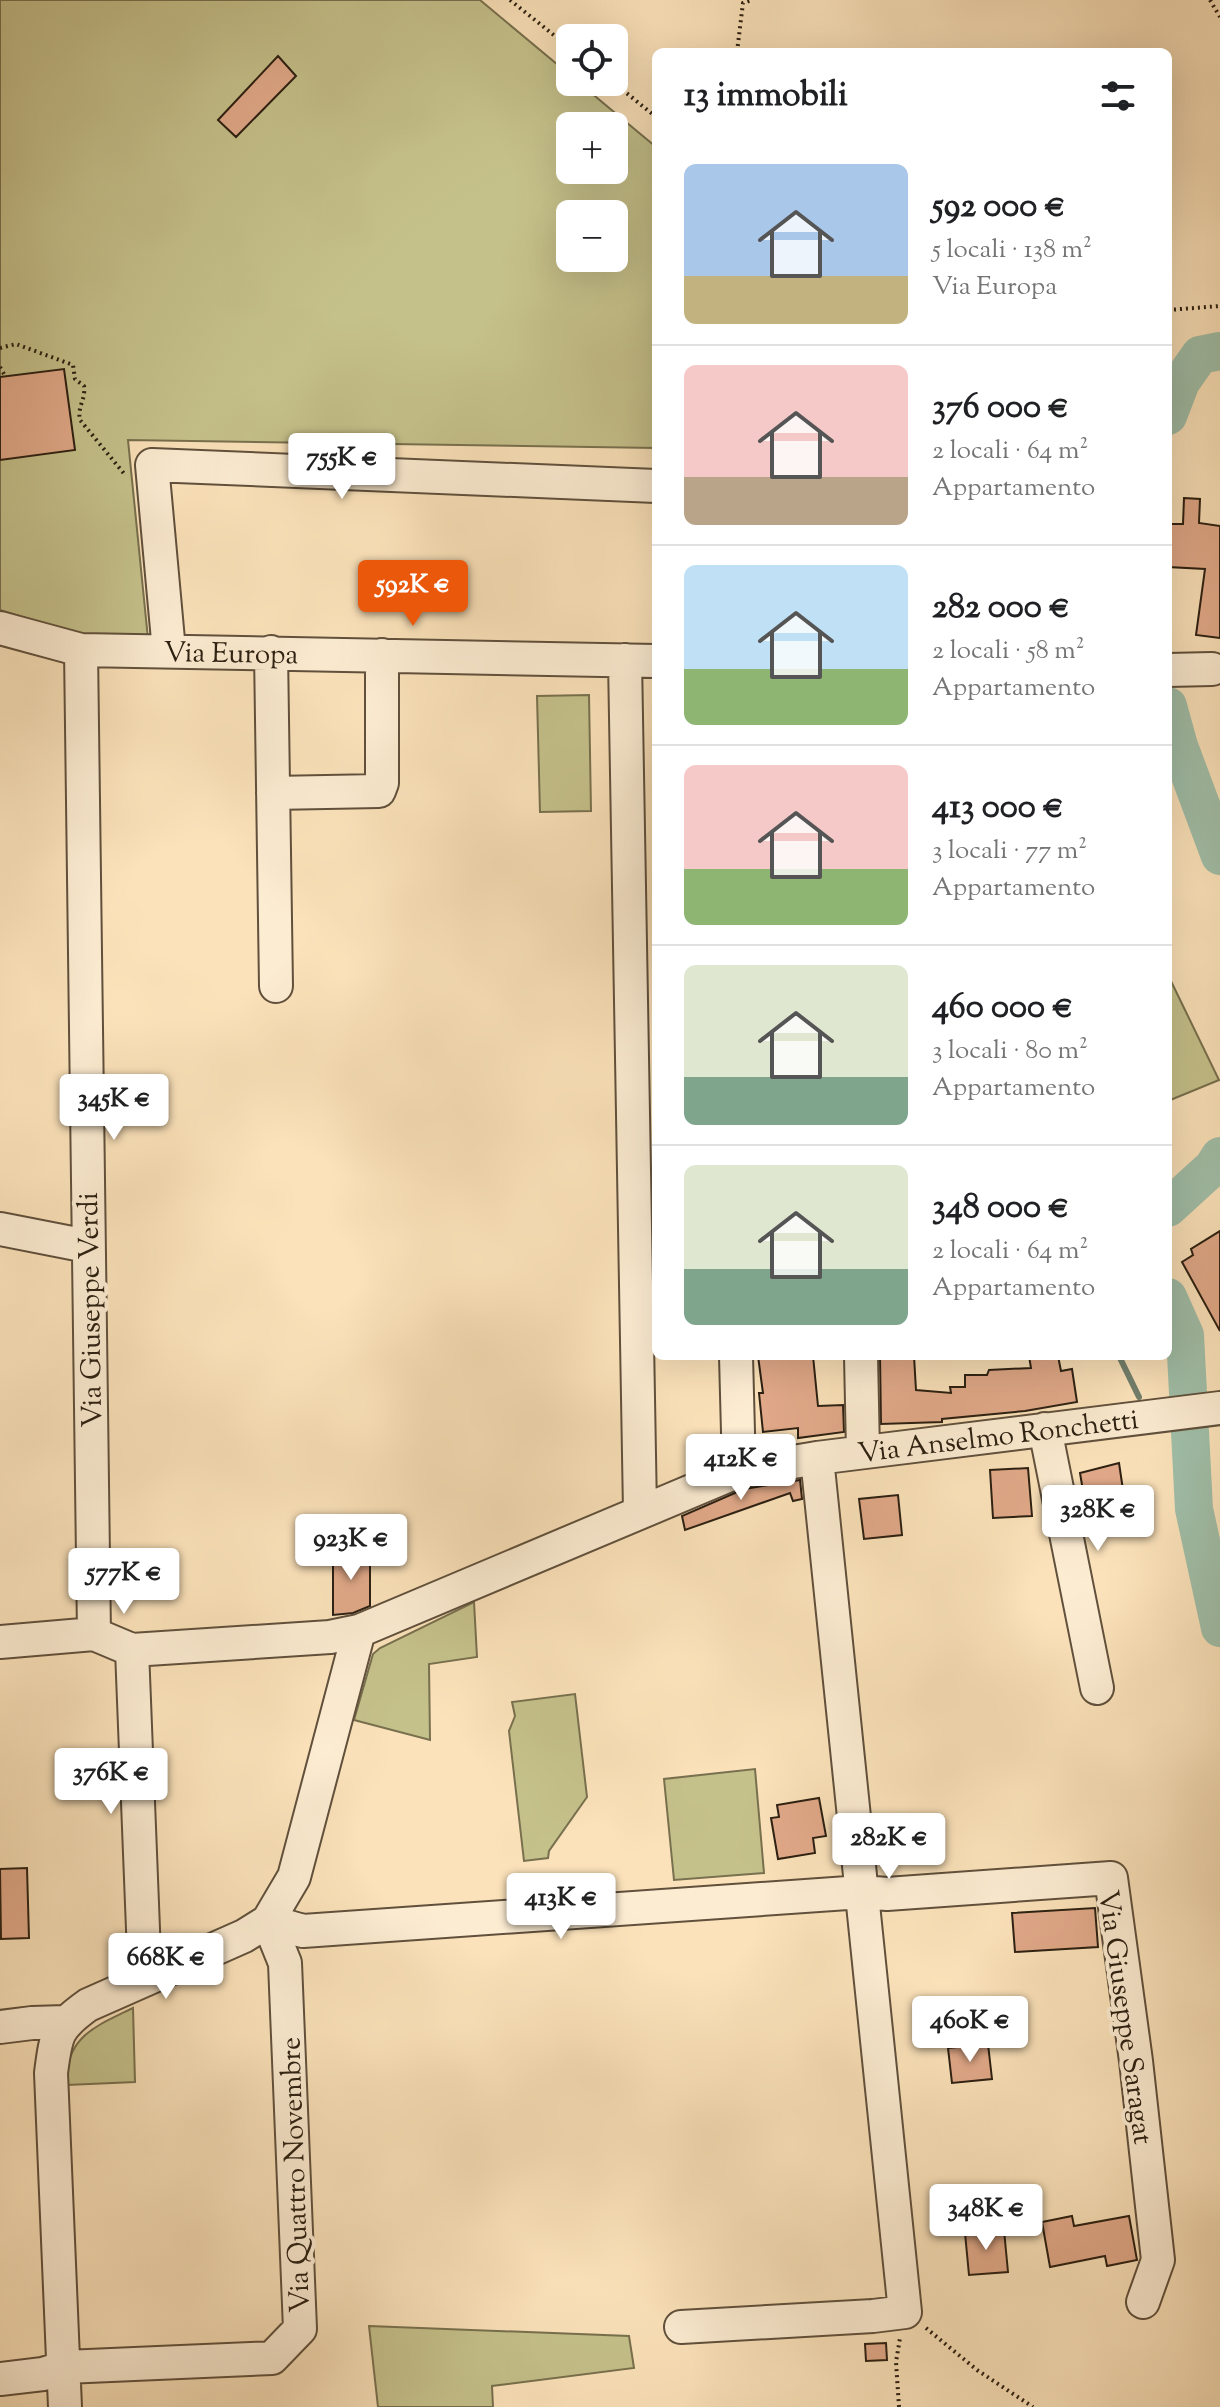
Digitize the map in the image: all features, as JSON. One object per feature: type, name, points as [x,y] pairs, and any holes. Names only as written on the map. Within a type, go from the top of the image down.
[{"type":"street","points":[[169,651],[152,465],[652,486]]},
{"type":"street","name":"Via Europa","points":[[0,628],[81,650],[640,661]]},
{"type":"street","name":"Via Giuseppe Verdi","points":[[81,650],[94,1634]]},
{"type":"street","points":[[271,652],[276,986]]},
{"type":"street","points":[[273,793],[379,791],[382,783],[382,655]]},
{"type":"street","points":[[640,661],[640,1511]]},
{"type":"street","points":[[1173,670],[1217,670]]},
{"type":"street","points":[[0,1229],[87,1246]]},
{"type":"street","points":[[736,1360],[739,1471]]},
{"type":"street","points":[[861,1360],[863,1452]]},
{"type":"street","name":"Via Anselmo Ronchetti","points":[[94,1634],[132,1650],[302,1640],[359,1631],[739,1471],[863,1452],[1220,1409]]},
{"type":"street","points":[[1045,1429],[1097,1688]]},
{"type":"street","points":[[681,2327],[905,2312],[817,1458]]},
{"type":"street","points":[[65,2407],[51,2073],[55,2044],[65,2022],[88,2005],[244,1936],[268,1921],[294,1877],[359,1631]]},
{"type":"street","points":[[0,1642],[94,1634]]},
{"type":"street","points":[[132,1650],[145,1980]]},
{"type":"street","name":"Via Giuseppe Saragat","points":[[862,1892],[887,1894],[1111,1878],[1136,2061],[1158,2260],[1143,2302]]},
{"type":"street","points":[[268,1921],[303,1931],[862,1892]]},
{"type":"street","name":"Via Quattro Novembre","points":[[0,2379],[43,2374],[65,2367],[272,2358],[300,2329],[285,1963],[268,1921]]},
{"type":"street","points":[[0,2027],[65,2022]]},
{"type":"path","points":[[510,0],[556,37]]},
{"type":"path","points":[[737,48],[743,3],[752,0]]},
{"type":"path","points":[[1210,0],[1220,17]]},
{"type":"path","points":[[628,94],[652,114]]},
{"type":"path","points":[[1172,310],[1220,306]]},
{"type":"path","points":[[0,348],[16,344],[73,365],[75,379],[84,386],[85,394],[78,410],[80,420],[132,484]]},
{"type":"path","points":[[0,367],[4,374],[0,374]]},
{"type":"path","points":[[899,2407],[896,2362],[905,2312],[977,2370],[1033,2407]]},
{"type":"shaded area","points":[[0,0],[480,0],[556,63],[556,96],[595,96],[614,112],[556,112],[556,184],[628,184],[628,124],[652,144],[652,448],[128,440],[148,639],[84,636],[0,610]]},
{"type":"shaded area","points":[[589,695],[591,811],[540,812],[537,696]]},
{"type":"shaded area","points":[[1172,983],[1219,1080],[1172,1099]]},
{"type":"shaded area","points":[[474,1602],[477,1657],[429,1664],[430,1740],[354,1720],[373,1654]]},
{"type":"shaded area","points":[[575,1694],[587,1797],[549,1851],[548,1858],[524,1861],[509,1731],[515,1716],[512,1702]]},
{"type":"shaded area","points":[[755,1769],[764,1873],[674,1880],[664,1779]]},
{"type":"shaded area","points":[[133,2008],[135,2082],[67,2085],[67,2069],[77,2044],[95,2028]]},
{"type":"shaded area","points":[[369,2326],[629,2336],[634,2368],[492,2386],[493,2407],[378,2407]]},
{"type":"building","points":[[278,56],[296,76],[236,137],[218,120]]},
{"type":"building","points":[[64,369],[75,450],[0,460],[0,377]]},
{"type":"building","points":[[1184,498],[1200,499],[1199,523],[1220,526],[1220,638],[1196,635],[1205,569],[1172,567],[1172,524],[1183,524]]},
{"type":"building","points":[[1220,1231],[1220,1331],[1182,1262],[1193,1255],[1191,1249]]},
{"type":"building","points":[[759,1360],[813,1360],[818,1406],[843,1405],[844,1432],[798,1438],[798,1428],[763,1432],[759,1393],[763,1393]]},
{"type":"building","points":[[880,1360],[914,1360],[916,1390],[951,1393],[950,1387],[965,1387],[965,1375],[987,1375],[989,1370],[1031,1368],[1030,1360],[1059,1360],[1061,1371],[1072,1369],[1077,1402],[1025,1411],[942,1419],[942,1422],[881,1424]]},
{"type":"building","points":[[1119,1463],[1126,1510],[1093,1514],[1091,1502],[1085,1503],[1080,1473]]},
{"type":"building","points":[[1028,1468],[1032,1516],[993,1518],[990,1470]]},
{"type":"building","points":[[800,1480],[802,1499],[793,1501],[790,1493],[685,1530],[682,1516],[744,1489]]},
{"type":"building","points":[[898,1495],[902,1535],[864,1539],[859,1499]]},
{"type":"building","points":[[333,1551],[370,1551],[370,1606],[353,1613],[333,1615]]},
{"type":"building","points":[[819,1798],[826,1836],[813,1838],[815,1853],[778,1859],[771,1818],[779,1817],[777,1805]]},
{"type":"building","points":[[27,1868],[29,1938],[1,1939],[0,1869]]},
{"type":"building","points":[[1095,1908],[1098,1947],[1015,1952],[1012,1913]]},
{"type":"building","points":[[988,2044],[992,2079],[952,2083],[948,2048]]},
{"type":"building","points":[[1072,2216],[1074,2226],[1129,2216],[1137,2260],[1107,2266],[1105,2256],[1050,2267],[1042,2222]]},
{"type":"building","points":[[1004,2230],[1008,2272],[969,2275],[965,2233]]},
{"type":"building","points":[[886,2343],[887,2360],[866,2361],[865,2344]]},
{"type":"waterway","points":[[1172,406],[1181,382],[1200,355],[1220,351]]},
{"type":"waterway","points":[[1172,721],[1220,856]]},
{"type":"waterway","points":[[1172,1204],[1213,1167],[1220,1156]]},
{"type":"waterway","points":[[1172,1306],[1185,1335],[1194,1509],[1220,1628]]},
{"type":"waterway","points":[[1121,1360],[1139,1397]]}]
